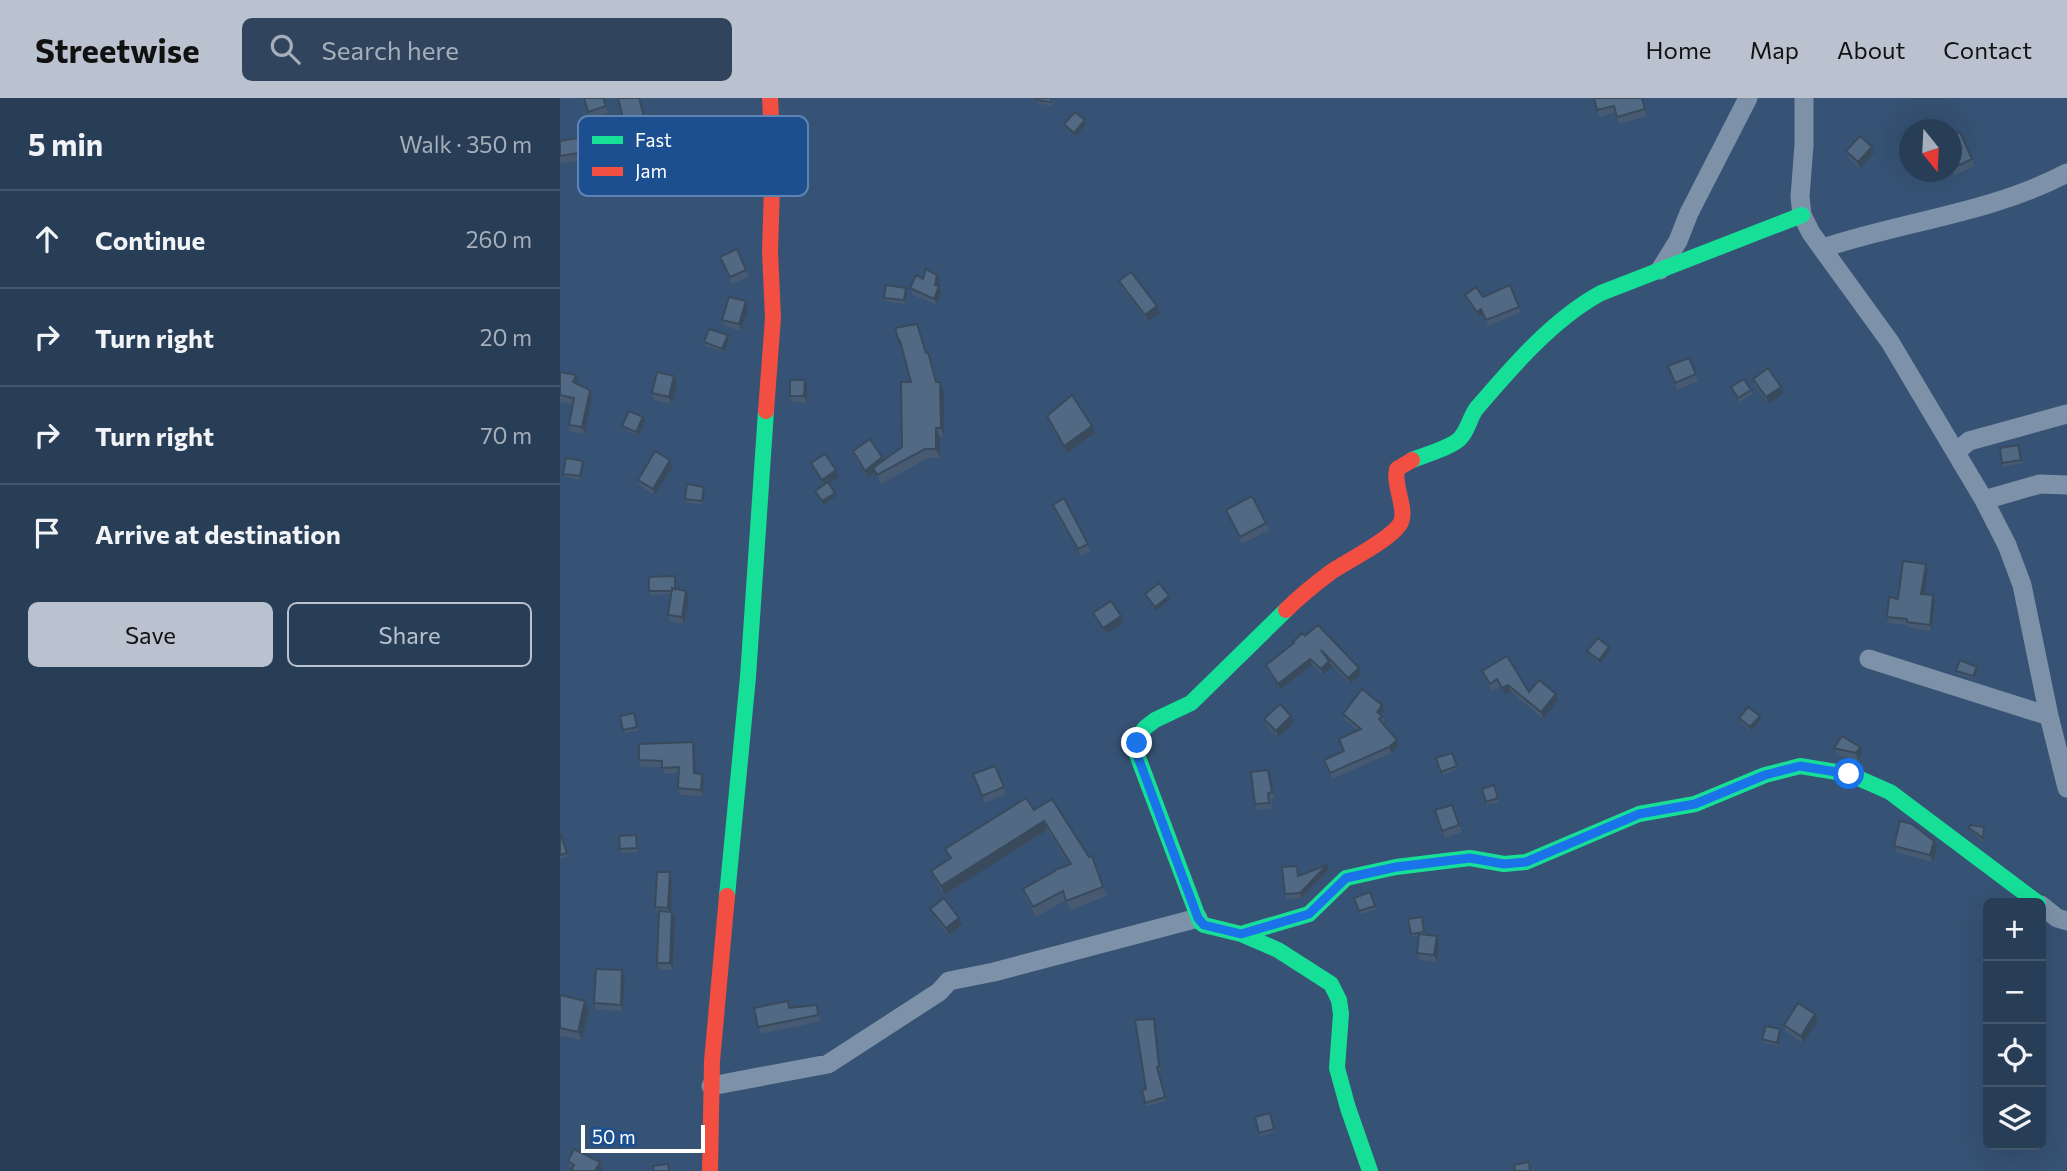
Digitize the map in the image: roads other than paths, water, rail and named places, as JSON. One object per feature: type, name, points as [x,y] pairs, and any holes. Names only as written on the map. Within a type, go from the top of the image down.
[{"type":"street","points":[[770,98],[771,116]]},
{"type":"street","points":[[1660,270],[1678,241],[1689,213],[1748,98]]},
{"type":"street","points":[[1804,98],[1800,197],[1802,215],[1811,233],[1891,342],[1984,500],[2007,545],[2022,585],[2067,788]]},
{"type":"street","points":[[1823,248],[1866,234],[1931,221],[2025,193],[2067,172]]},
{"type":"street","points":[[710,1171],[712,1061],[748,677],[773,318],[770,251],[772,196]]},
{"type":"street","points":[[1370,1171],[1337,1068],[1341,1014],[1336,991],[1331,984],[1278,950],[1241,934],[1204,925],[1198,918],[1136,752],[1139,735],[1155,720],[1191,703],[1300,596],[1395,529],[1401,522],[1402,511],[1395,478],[1397,469],[1457,441],[1474,412],[1541,338],[1579,305],[1601,293],[1802,215]]},
{"type":"street","points":[[1956,452],[1969,441],[2067,414]]},
{"type":"street","points":[[1984,500],[2040,484],[2067,485]]},
{"type":"street","points":[[1869,659],[2049,716]]},
{"type":"street","points":[[1241,934],[1309,914],[1346,878],[1396,867],[1470,858],[1504,864],[1526,862],[1639,814],[1695,804],[1765,775],[1800,766],[1849,774],[1890,792],[2031,898]]},
{"type":"street","points":[[2046,909],[2057,918],[2067,921]]},
{"type":"street","points":[[711,1086],[828,1064],[939,992],[948,981],[995,972],[1198,918]]}]
